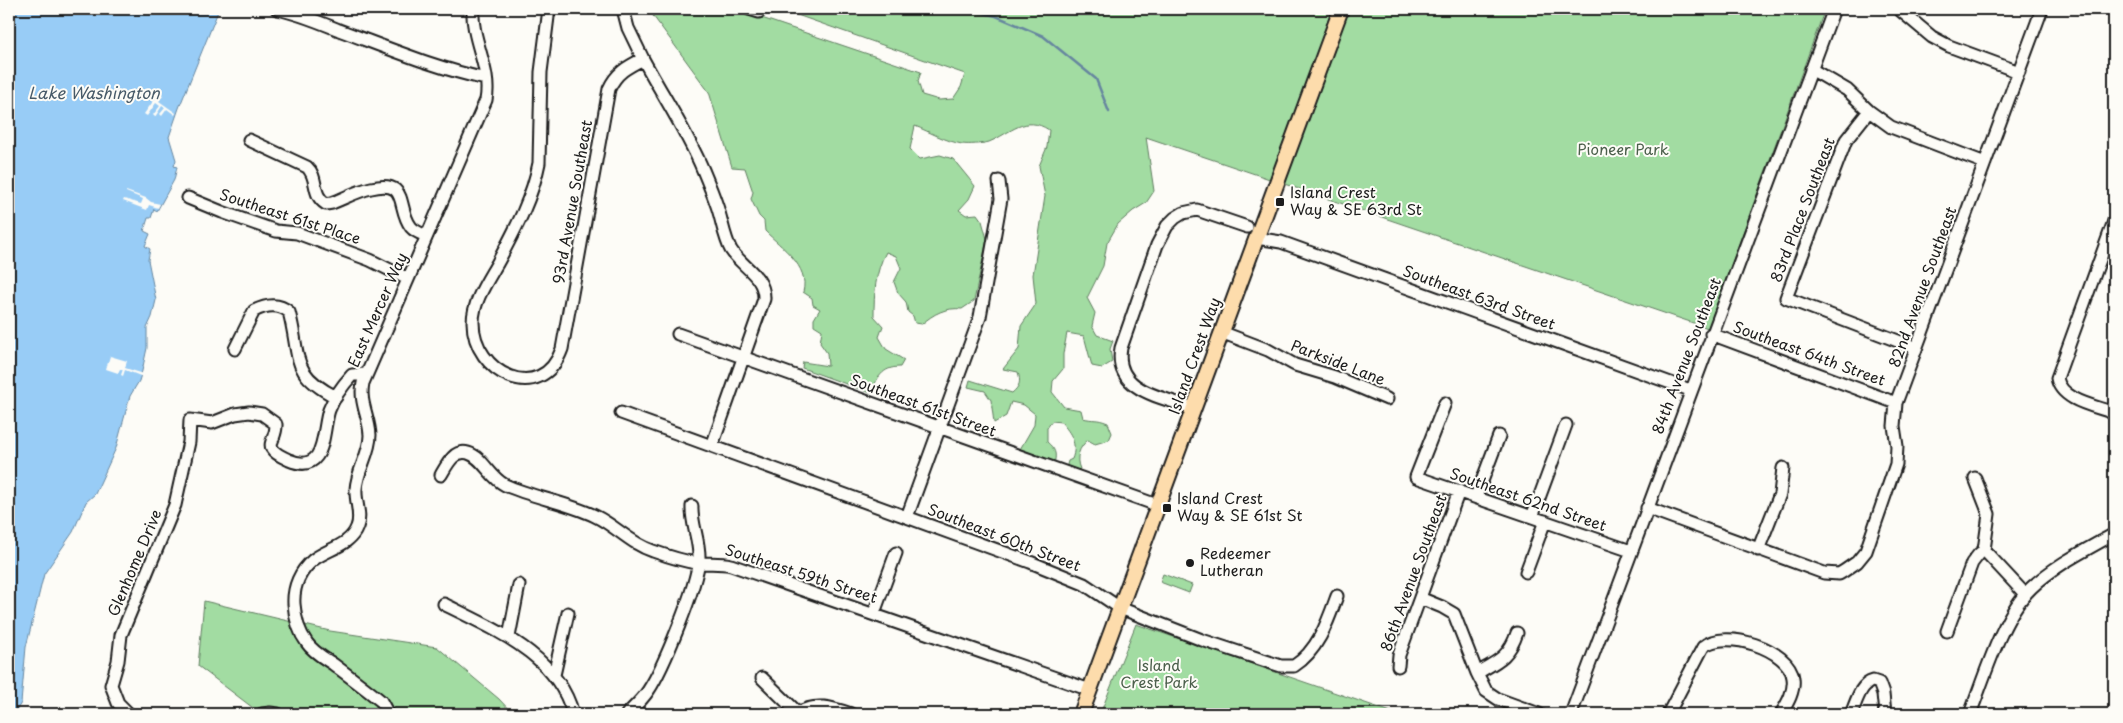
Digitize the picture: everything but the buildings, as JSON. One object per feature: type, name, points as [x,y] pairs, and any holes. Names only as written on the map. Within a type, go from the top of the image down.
[{"type":"main road","name":"Island Crest Way","points":[[1081,714],[1341,9]]},
{"type":"street","points":[[277,9],[441,68],[486,79]]},
{"type":"street","name":"East Mercer Way","points":[[388,714],[381,701],[307,644],[297,625],[294,601],[297,581],[308,565],[347,540],[357,527],[359,516],[356,488],[359,472],[368,449],[370,433],[361,398],[366,374],[486,100],[486,79],[474,29],[473,9]]},
{"type":"street","name":"93rd Avenue Southeast","points":[[549,9],[541,72],[539,163],[536,178],[518,224],[478,300],[473,321],[474,330],[484,356],[493,368],[506,376],[519,379],[544,375],[558,361],[562,349],[608,95],[617,76],[624,69],[643,59]]},
{"type":"street","points":[[623,9],[628,28],[643,59],[698,160],[717,205],[732,252],[762,285],[764,299],[745,358],[712,446]]},
{"type":"street","name":"84th Avenue Southeast","points":[[1571,714],[1690,390],[1834,9]]},
{"type":"street","name":"82nd Avenue Southeast","points":[[1758,550],[1824,573],[1838,574],[1857,562],[1866,551],[1894,475],[1897,456],[1894,426],[1896,403],[2042,9]]},
{"type":"street","points":[[1901,11],[1932,37],[1949,46],[2019,72]]},
{"type":"street","points":[[1811,69],[1847,90],[1883,122],[1901,132],[1985,163]]},
{"type":"street","name":"83rd Place Southeast","points":[[1869,111],[1846,140],[1786,298],[1916,348]]},
{"type":"street","name":"Southeast 61st Place","points":[[249,140],[307,167],[313,175],[317,195],[326,204],[332,204],[371,188],[386,186],[392,188],[400,194],[412,228],[428,236]]},
{"type":"street","points":[[908,517],[980,317],[1002,198],[1000,181]]},
{"type":"street","name":"Southeast 61st Place","points":[[188,198],[276,231],[296,233],[370,260],[408,279]]},
{"type":"street","points":[[1193,408],[1142,390],[1134,385],[1124,375],[1120,364],[1121,348],[1157,245],[1167,226],[1175,218],[1183,213],[1197,210],[1247,227]]},
{"type":"street","points":[[2114,221],[2058,372],[2059,386],[2072,397],[2114,413]]},
{"type":"street","name":"Southeast 63rd Street","points":[[1256,238],[1282,242],[1690,390]]},
{"type":"street","points":[[235,349],[254,311],[276,305],[283,306],[289,312],[299,364],[308,380],[336,397]]},
{"type":"street","name":"Parkside Lane","points":[[1222,332],[1268,350],[1295,365],[1334,377],[1388,399]]},
{"type":"street","name":"Southeast 61st Street","points":[[678,334],[1157,505]]},
{"type":"street","name":"Southeast 64th Street","points":[[1711,334],[1896,403]]},
{"type":"street","name":"Glenhome Drive","points":[[129,714],[118,703],[111,684],[118,661],[122,635],[175,505],[189,442],[190,420],[212,423],[243,413],[262,414],[276,424],[270,446],[294,462],[308,462],[320,452],[324,443],[329,410],[336,397],[352,375],[366,374]]},
{"type":"street","name":"Southeast 62nd Street","points":[[1446,403],[1416,476],[1631,551]]},
{"type":"street","name":"Southeast 60th Street","points":[[621,413],[908,517],[1084,584],[1120,608],[1210,643],[1270,663],[1289,667],[1298,664],[1319,640],[1338,596]]},
{"type":"street","points":[[1532,517],[1566,425]]},
{"type":"street","points":[[1476,497],[1499,436]]},
{"type":"street","name":"Southeast 59th Street","points":[[441,475],[455,455],[462,452],[469,453],[476,457],[488,472],[503,484],[595,516],[628,539],[652,551],[699,563],[720,562],[731,565],[874,613],[1090,690]]},
{"type":"street","points":[[1647,508],[1758,550],[1780,494],[1783,468]]},
{"type":"street","points":[[1947,631],[1972,563],[1984,550],[1989,514],[1975,478]]},
{"type":"street","name":"86th Avenue Southeast","points":[[1398,666],[1399,655],[1459,491]]},
{"type":"street","points":[[627,714],[647,692],[656,677],[684,608],[699,563],[692,506]]},
{"type":"street","points":[[1526,572],[1545,521]]},
{"type":"street","points":[[1970,714],[2008,621],[2025,594],[2043,578],[2114,534]]},
{"type":"street","points":[[1984,550],[2025,594]]},
{"type":"street","points":[[874,613],[896,553]]},
{"type":"street","points":[[509,638],[520,585]]},
{"type":"street","points":[[1420,598],[1454,614],[1486,691],[1539,714]]},
{"type":"street","points":[[444,604],[509,638],[540,660],[565,691],[573,714]]},
{"type":"street","points":[[554,675],[568,613]]},
{"type":"street","points":[[1477,673],[1505,656],[1512,646],[1517,633]]},
{"type":"street","points":[[1668,714],[1698,654],[1708,643],[1725,638],[1754,645],[1773,653],[1787,664],[1794,677],[1794,684],[1781,714]]},
{"type":"street","points":[[762,678],[798,714],[806,708],[818,706],[851,714]]},
{"type":"street","points":[[1851,714],[1862,689],[1867,682],[1873,681],[1879,683],[1883,694],[1885,714]]},
{"type":"street","points":[[262,714],[278,714]]},
{"type":"green space","name":"Pioneer Park","points":[[648,9],[735,9],[921,72],[918,81],[922,95],[939,100],[953,99],[961,87],[965,74],[780,9],[1825,9],[1708,328],[1146,137],[1154,191],[1146,203],[1118,224],[1107,243],[1103,266],[1087,298],[1095,313],[1092,326],[1097,335],[1113,341],[1110,349],[1112,362],[1102,368],[1092,366],[1084,336],[1067,333],[1063,354],[1063,369],[1053,381],[1052,392],[1064,407],[1081,410],[1083,418],[1108,423],[1112,433],[1109,440],[1095,444],[1088,440],[1085,443],[1080,449],[1078,457],[1080,469],[1075,472],[1066,469],[1068,461],[1072,459],[1074,454],[1074,444],[1068,430],[1061,422],[1052,421],[1047,428],[1047,442],[1054,449],[1055,454],[1054,464],[1019,451],[1034,425],[1035,414],[1024,405],[1011,402],[1006,416],[994,423],[991,400],[985,391],[968,387],[970,380],[1012,393],[1019,384],[1018,372],[1003,369],[1019,349],[1021,326],[1036,304],[1033,275],[1045,196],[1039,166],[1047,147],[1049,130],[1033,124],[1025,124],[989,142],[962,144],[915,126],[910,149],[920,159],[940,155],[953,159],[975,186],[969,199],[959,210],[966,215],[977,214],[982,221],[987,239],[974,301],[962,309],[940,312],[922,324],[915,323],[913,316],[908,312],[906,302],[898,293],[894,282],[901,268],[896,256],[886,252],[877,275],[874,316],[883,326],[879,337],[886,349],[904,360],[900,367],[889,369],[881,374],[871,393],[802,368],[803,362],[828,366],[827,353],[820,343],[822,330],[814,325],[814,319],[820,309],[813,305],[812,298],[803,292],[804,283],[798,265],[786,250],[765,231],[764,221],[759,216],[751,199],[753,192],[745,168],[732,167],[709,92]]},
{"type":"green space","points":[[1163,574],[1192,585],[1189,593],[1160,582]]},
{"type":"green space","points":[[204,601],[330,631],[437,647],[499,699],[513,714],[261,714],[198,666]]},
{"type":"green space","name":"Island Crest Park","points":[[1136,624],[1397,714],[1100,714]]},
{"type":"water","name":"Lake Washington","points":[[9,9],[219,9],[169,137],[176,160],[174,166],[177,167],[174,180],[157,211],[154,209],[151,218],[148,218],[144,231],[150,234],[145,246],[150,249],[148,260],[156,300],[147,328],[147,348],[142,371],[139,381],[130,396],[116,448],[95,494],[86,502],[73,532],[44,574],[26,647],[21,703],[14,714],[9,714]]},
{"type":"pier","points":[[159,93],[163,96],[159,101],[176,113],[175,115],[167,109],[162,116],[160,114],[165,108],[162,106],[155,117],[153,115],[160,106],[156,103],[147,116],[144,114]]},
{"type":"pier","points":[[126,191],[160,204],[158,208],[149,205],[147,210],[123,201],[124,199],[141,204],[143,199]]},
{"type":"pier","points":[[110,356],[127,361],[125,368],[144,374],[143,377],[125,370],[123,376],[121,375],[123,369],[120,369],[118,373],[106,369]]},
{"type":"waterway","points":[[967,9],[996,16],[1043,36],[1096,79],[1109,112]]},
{"type":"place","name":"Island Crest Way & SE 63rd St","points":[[1280,202]]},
{"type":"place","name":"Island Crest Way & SE 61st St","points":[[1167,508]]},
{"type":"place","name":"Redeemer Lutheran","points":[[1190,563]]}]
